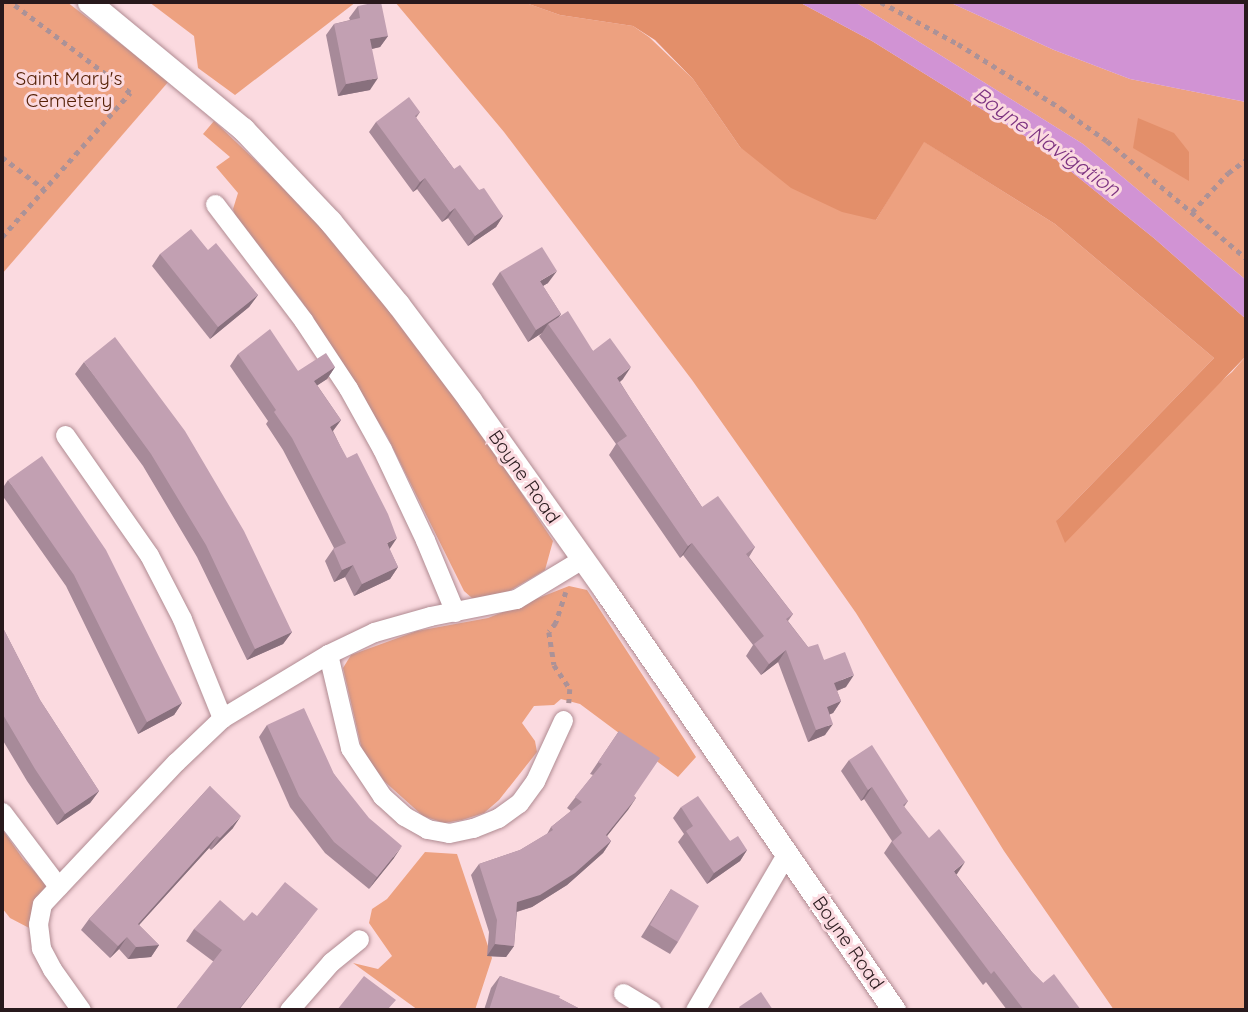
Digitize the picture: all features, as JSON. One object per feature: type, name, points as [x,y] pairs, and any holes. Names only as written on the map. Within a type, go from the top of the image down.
[{"type":"street","name":"Boyne Road","points":[[89,2],[243,129],[330,221],[470,400],[574,565],[786,854],[894,1010]]},
{"type":"street","points":[[215,204],[303,320],[348,388],[425,540],[455,612]]},
{"type":"street","points":[[65,435],[149,555],[182,619],[222,719]]},
{"type":"street","points":[[81,1010],[52,969],[41,948],[38,924],[42,904],[222,719],[328,654],[374,632],[516,599],[574,565]]},
{"type":"street","points":[[328,654],[350,748],[382,796],[404,816],[427,829],[449,833],[474,828],[498,818],[519,803],[535,781],[563,720]]},
{"type":"street","points":[[2,812],[58,886]]},
{"type":"street","points":[[695,1010],[786,854]]},
{"type":"street","points":[[289,1010],[331,962],[359,939]]},
{"type":"street","points":[[623,993],[651,1010]]},
{"type":"path","points":[[2,237],[130,93],[10,2]]},
{"type":"path","points":[[881,2],[1062,109],[1107,141],[1246,258]]},
{"type":"path","points":[[2,157],[44,189]]},
{"type":"path","points":[[1192,212],[1228,173],[1246,160]]},
{"type":"path","points":[[563,720],[570,689],[554,664],[549,632],[564,604],[574,565]]},
{"type":"green space","name":"Saint Mary's Cemetery","points":[[2,2],[67,2],[169,81],[2,274]]},
{"type":"green space","points":[[149,2],[356,2],[235,95],[198,68],[194,36]]},
{"type":"green space","points":[[395,2],[523,2],[560,15],[633,26],[649,37],[693,79],[740,147],[876,220],[923,141],[1055,224],[1214,358],[1056,521],[1232,372],[1246,356],[1246,1010],[1114,1010],[1004,851],[856,613],[692,380],[504,132]]},
{"type":"green space","points":[[855,2],[949,2],[1054,50],[1130,79],[1246,102],[1246,280],[1083,144]]},
{"type":"green space","points":[[214,121],[325,227],[469,413],[553,541],[545,570],[506,593],[485,599],[472,598],[464,591],[387,436],[302,302],[235,215],[233,209],[238,193],[216,167],[230,157],[203,134]]},
{"type":"green space","points":[[569,586],[587,590],[696,757],[678,777],[580,704],[561,699],[554,705],[534,706],[522,723],[535,741],[537,752],[499,800],[484,813],[444,823],[423,816],[384,781],[362,750],[343,668],[351,655],[417,631],[488,618]]},
{"type":"green space","points":[[2,829],[23,859],[49,887],[33,930],[10,918],[2,908]]},
{"type":"green space","points":[[425,852],[457,854],[492,958],[475,1010],[418,1010],[353,963],[378,969],[392,956],[369,923],[372,909],[387,899]]},
{"type":"shaded area","points":[[523,2],[799,2],[872,41],[1033,141],[1155,239],[1246,319],[1246,356],[1065,543],[1056,521],[1214,358],[1055,224],[924,142],[876,220],[842,212],[791,188],[740,147],[693,79],[655,40],[633,26],[560,15]]},
{"type":"shaded area","points":[[1138,118],[1174,133],[1189,152],[1189,181],[1133,148]]},
{"type":"water","name":"Boyne Navigation","points":[[799,2],[855,2],[1083,144],[1246,280],[1246,319],[1155,239],[1033,141],[872,41]]},
{"type":"water","points":[[949,2],[1246,2],[1246,102],[1130,79],[1054,50]]},
{"type":"building","points":[[381,2],[388,36],[370,39],[378,78],[346,84],[334,24],[360,18],[358,6]]},
{"type":"building","points":[[409,97],[420,112],[415,116],[454,169],[460,165],[479,190],[484,188],[503,216],[475,236],[455,208],[450,212],[425,178],[420,182],[376,122]]},
{"type":"building","points":[[191,229],[208,250],[216,243],[258,295],[218,327],[160,254]]},
{"type":"building","points":[[542,247],[557,271],[540,281],[561,314],[536,330],[500,272]]},
{"type":"building","points":[[568,311],[593,351],[610,338],[631,367],[617,378],[702,507],[718,496],[755,547],[746,554],[793,614],[786,619],[808,647],[818,644],[824,660],[845,652],[854,675],[834,683],[841,701],[827,707],[833,724],[816,730],[786,650],[769,664],[754,644],[764,636],[692,543],[688,546],[617,443],[627,436],[548,324]]},
{"type":"building","points":[[270,329],[298,371],[326,353],[335,367],[314,381],[341,420],[330,427],[347,458],[357,453],[397,538],[387,543],[398,567],[362,584],[353,565],[342,570],[333,549],[346,543],[292,438],[274,412],[276,410],[238,354]]},
{"type":"building","points":[[115,337],[185,431],[244,531],[292,632],[255,649],[206,545],[151,454],[84,362]]},
{"type":"building","points":[[42,456],[106,550],[182,703],[147,722],[74,575],[8,480]]},
{"type":"building","points":[[2,626],[40,700],[99,791],[65,814],[2,713]]},
{"type":"building","points":[[304,708],[334,774],[369,818],[402,846],[377,877],[334,842],[299,796],[267,725]]},
{"type":"building","points":[[619,731],[660,758],[634,796],[636,798],[606,835],[611,841],[575,873],[540,895],[517,902],[514,946],[495,944],[497,920],[479,864],[520,850],[553,830],[551,827],[582,802],[575,797],[602,764],[598,762]]},
{"type":"building","points":[[872,745],[908,801],[903,805],[929,838],[939,829],[965,862],[954,871],[957,876],[1032,972],[1043,983],[1054,974],[1081,1010],[1024,1010],[994,971],[991,974],[892,842],[902,833],[872,787],[868,790],[849,760]]},
{"type":"building","points":[[210,786],[241,816],[220,838],[217,836],[138,924],[159,945],[136,947],[127,937],[118,946],[89,919]]},
{"type":"building","points":[[698,796],[730,841],[738,836],[747,850],[714,873],[686,831],[693,826],[681,807]]},
{"type":"building","points":[[285,882],[318,909],[238,1010],[175,1010],[222,950],[194,929],[220,900],[244,921],[252,912],[257,916]]},
{"type":"building","points":[[671,889],[699,906],[678,942],[650,925]]},
{"type":"building","points":[[364,976],[396,1000],[388,1009],[390,1010],[337,1010]]},
{"type":"building","points":[[500,976],[560,996],[559,998],[582,1010],[489,1010]]},
{"type":"building","points":[[761,992],[773,1010],[741,1010],[739,1007]]}]
